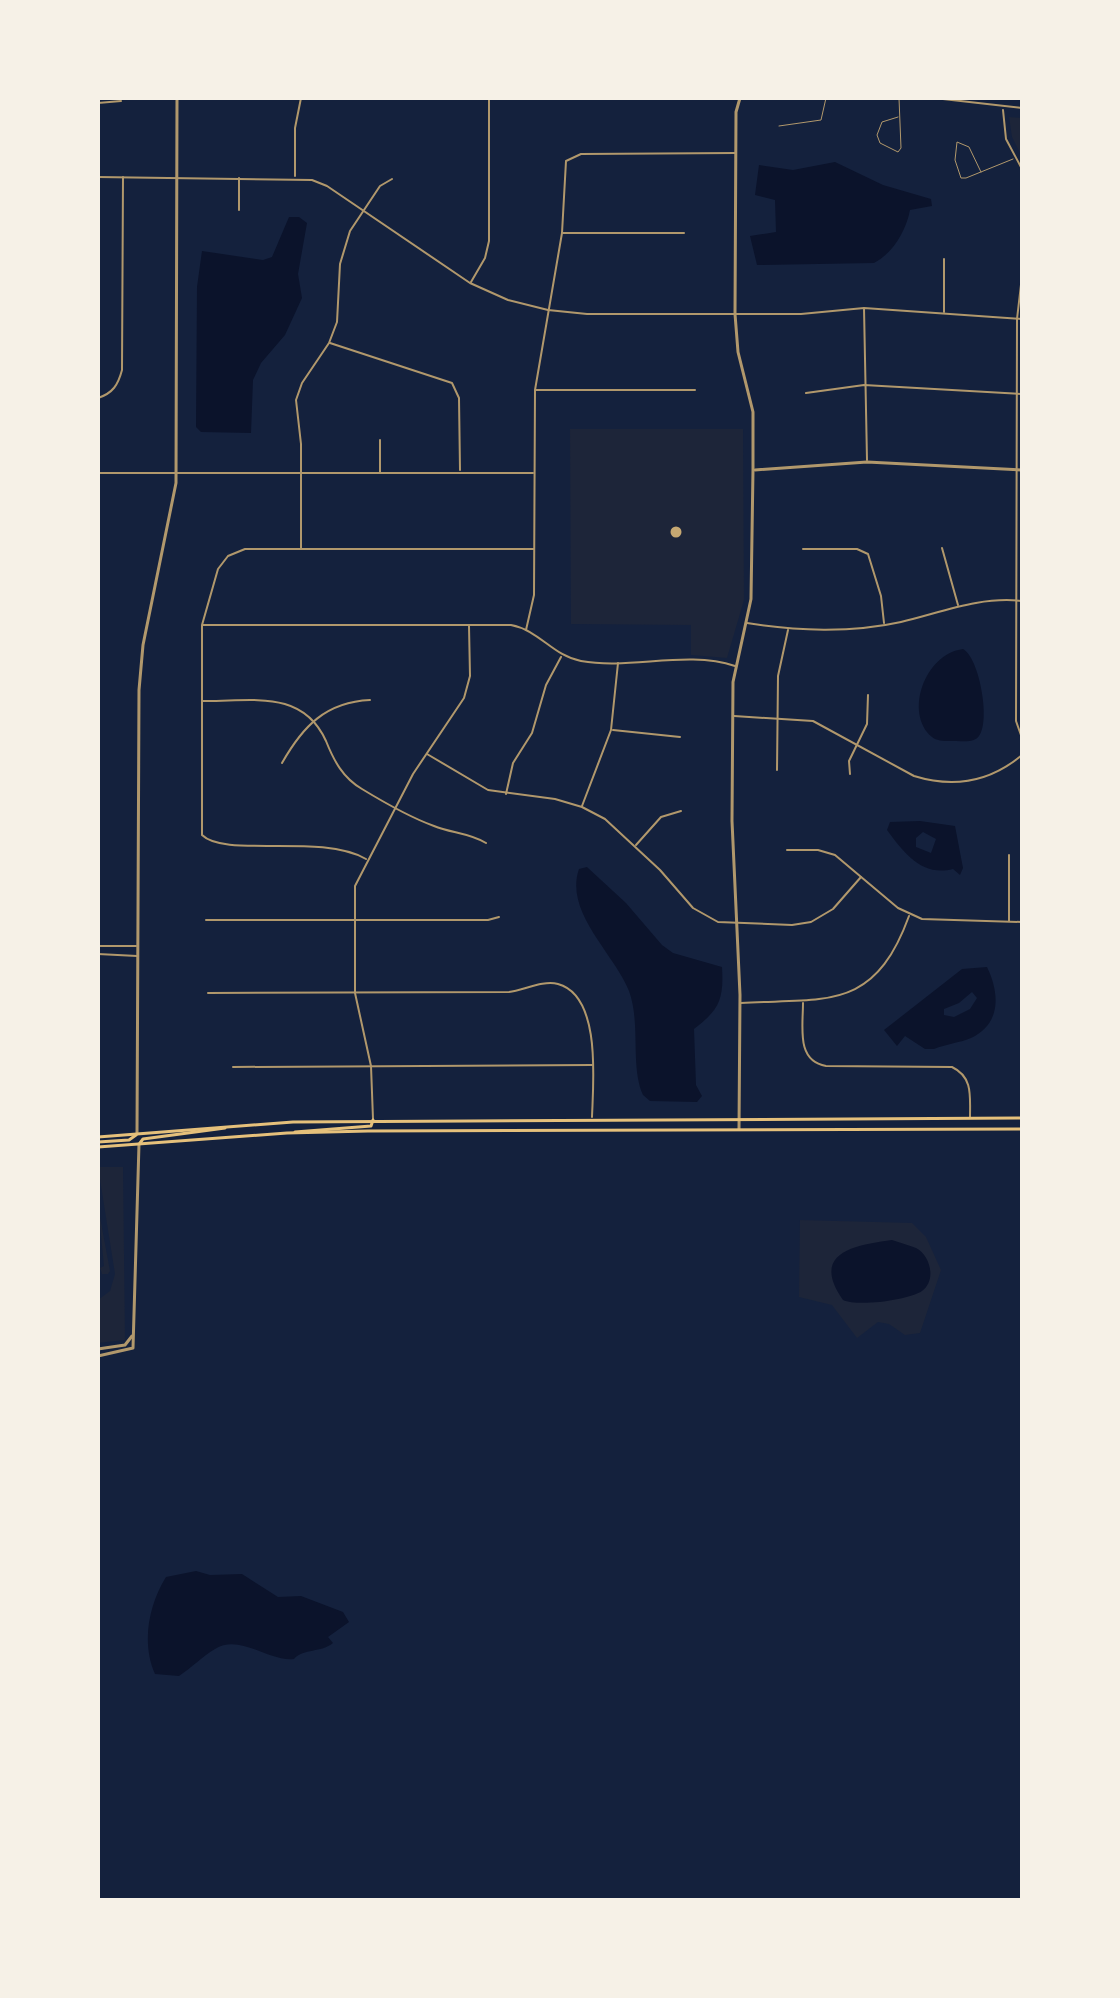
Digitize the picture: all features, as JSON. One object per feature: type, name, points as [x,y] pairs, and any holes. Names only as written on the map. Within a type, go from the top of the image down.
[{"type":"main road","points":[[98,1142],[132,1139],[137,1134],[229,1126],[373,1120],[1022,1118]]},
{"type":"main road","points":[[291,1133],[308,1128],[371,1126],[373,1120]]},
{"type":"main road","points":[[139,1144],[143,1139],[214,1132],[229,1126]]},
{"type":"main road","points":[[98,1142],[139,1144],[291,1133],[1022,1129]]},
{"type":"street","points":[[137,1134],[139,690],[143,645],[172,513],[176,474],[177,98]]},
{"type":"street","points":[[295,177],[295,128],[301,98],[357,98]]},
{"type":"street","points":[[470,283],[485,258],[489,241],[489,98]]},
{"type":"street","points":[[739,1129],[740,1003],[732,716],[735,666],[751,599],[753,470],[753,412],[738,352],[735,314],[736,153],[740,98]]},
{"type":"street","points":[[934,98],[1022,108]]},
{"type":"street","points":[[98,103],[121,101]]},
{"type":"street","points":[[1003,108],[1005,133],[1022,169]]},
{"type":"street","points":[[526,630],[534,602],[535,390],[562,233],[563,170],[566,161],[581,154],[736,153]]},
{"type":"street","points":[[239,176],[239,210]]},
{"type":"street","points":[[98,177],[295,177],[327,186],[470,283],[508,300],[548,310],[587,314],[801,314],[864,308],[1022,319]]},
{"type":"street","points":[[98,398],[110,394],[119,382],[122,370],[123,177]]},
{"type":"street","points":[[301,549],[301,473],[296,400],[302,383],[329,343],[340,301],[342,249],[380,186],[392,179]]},
{"type":"street","points":[[562,233],[684,233]]},
{"type":"street","points":[[944,259],[944,313]]},
{"type":"street","points":[[1022,276],[1017,319],[1016,394],[1016,721],[1022,738]]},
{"type":"street","points":[[864,308],[867,462]]},
{"type":"street","points":[[329,343],[452,383],[459,398],[461,473]]},
{"type":"street","points":[[806,393],[864,385],[1022,394]]},
{"type":"street","points":[[535,390],[695,390]]},
{"type":"street","points":[[380,440],[380,473]]},
{"type":"street","points":[[753,470],[867,462],[1022,470]]},
{"type":"street","points":[[98,473],[534,473]]},
{"type":"street","points":[[942,548],[958,606]]},
{"type":"street","points":[[366,859],[349,850],[330,846],[208,841],[200,828],[202,625],[218,569],[228,556],[245,549],[534,549]]},
{"type":"street","points":[[803,549],[857,549],[868,554],[881,596],[884,624]]},
{"type":"street","points":[[747,623],[788,630],[884,624],[958,606],[1022,601]]},
{"type":"street","points":[[202,625],[511,625],[526,630],[562,656],[584,661],[706,661],[735,666]]},
{"type":"street","points":[[373,1120],[371,1066],[355,993],[355,886],[394,807],[464,698],[470,676],[469,625]]},
{"type":"street","points":[[777,770],[778,676],[788,630]]},
{"type":"street","points":[[506,794],[513,763],[532,733],[546,685],[562,656]]},
{"type":"street","points":[[582,807],[611,730],[618,661]]},
{"type":"street","points":[[850,774],[849,761],[867,724],[868,695]]},
{"type":"street","points":[[282,763],[295,739],[314,719],[341,704],[370,700]]},
{"type":"street","points":[[200,701],[282,702],[299,707],[314,719],[344,775],[394,807],[434,827],[474,835],[486,843]]},
{"type":"street","points":[[732,716],[777,716],[813,721],[914,776],[950,783],[993,774],[1022,755]]},
{"type":"street","points":[[611,730],[680,737]]},
{"type":"street","points":[[427,754],[479,787],[582,807],[605,819],[698,912],[718,922],[792,925],[811,922],[833,909],[861,877]]},
{"type":"street","points":[[635,846],[661,817],[681,811]]},
{"type":"street","points":[[787,850],[828,852],[909,914],[935,921],[1022,922]]},
{"type":"street","points":[[1009,855],[1009,922]]},
{"type":"street","points":[[740,1003],[803,1003],[841,996],[873,976],[896,948],[909,914]]},
{"type":"street","points":[[206,920],[499,917]]},
{"type":"street","points":[[98,946],[137,946]]},
{"type":"street","points":[[98,954],[137,956]]},
{"type":"street","points":[[208,993],[509,992],[553,983],[567,988],[577,999],[589,1027],[593,1065],[592,1117]]},
{"type":"street","points":[[803,1003],[804,1047],[814,1062],[826,1066],[952,1067],[963,1073],[969,1083],[970,1117]]},
{"type":"street","points":[[233,1067],[593,1065]]},
{"type":"street","points":[[98,1356],[131,1351],[139,1144]]},
{"type":"street","points":[[98,1349],[125,1345],[133,1332]]},
{"type":"lane","points":[[779,126],[821,120],[826,98]]},
{"type":"lane","points":[[898,117],[882,122],[877,135],[880,143],[898,152],[901,148],[899,98]]},
{"type":"lane","points":[[981,172],[969,147],[957,142],[955,160],[961,178],[981,172],[1016,158]]},
{"type":"shaded area","points":[[1009,117],[1022,118],[1022,157],[1012,137]]},
{"type":"shaded area","points":[[835,162],[883,185],[931,199],[932,206],[910,210],[898,241],[874,263],[757,265],[750,236],[776,232],[775,200],[755,195],[759,165],[793,170]]},
{"type":"shaded area","points":[[289,217],[299,217],[307,223],[298,274],[302,298],[285,335],[261,363],[253,380],[251,433],[201,432],[196,427],[197,287],[202,251],[263,260],[272,257]]},
{"type":"shaded area","points":[[570,429],[743,429],[744,600],[727,658],[691,655],[691,625],[571,624]]},
{"type":"shaded area","points":[[963,649],[974,664],[982,690],[982,728],[979,736],[972,741],[937,740],[924,727],[920,714],[922,686],[938,662],[949,653]]},
{"type":"shaded area","points":[[920,821],[955,826],[963,868],[960,875],[953,869],[932,870],[915,861],[887,830],[890,822]],"holes":[[[923,832],[936,839],[931,853],[916,847],[916,838]]]},
{"type":"shaded area","points":[[587,867],[626,903],[662,945],[673,953],[722,967],[718,1003],[694,1029],[696,1085],[702,1096],[697,1102],[650,1101],[643,1095],[637,1071],[633,1004],[629,991],[578,901],[576,885],[579,869]]},
{"type":"shaded area","points":[[987,967],[996,998],[993,1017],[988,1025],[971,1038],[934,1049],[925,1049],[905,1036],[897,1046],[884,1030],[962,969]],"holes":[[[972,992],[977,998],[970,1009],[954,1017],[944,1015],[944,1009],[959,1003]]]},
{"type":"shaded area","points":[[98,1167],[123,1167],[125,1340],[98,1343],[98,1300],[110,1291],[115,1274]]},
{"type":"shaded area","points":[[98,1206],[110,1271],[108,1274],[102,1274],[100,1268],[104,1266]]},
{"type":"shaded area","points":[[800,1220],[912,1223],[926,1237],[941,1270],[920,1333],[905,1335],[889,1324],[878,1322],[857,1338],[832,1305],[799,1297]]},
{"type":"shaded area","points":[[892,1240],[916,1248],[925,1256],[930,1268],[927,1286],[922,1291],[895,1300],[860,1303],[843,1300],[831,1272],[834,1262],[851,1249]]},
{"type":"shaded area","points":[[196,1571],[210,1575],[242,1574],[278,1597],[301,1596],[343,1612],[349,1622],[328,1637],[333,1643],[294,1659],[284,1659],[234,1644],[210,1652],[179,1676],[155,1674],[148,1650],[148,1637],[155,1599],[166,1577]]},
{"type":"building","points":[[676,526],[682,532],[676,538],[670,532]]}]
